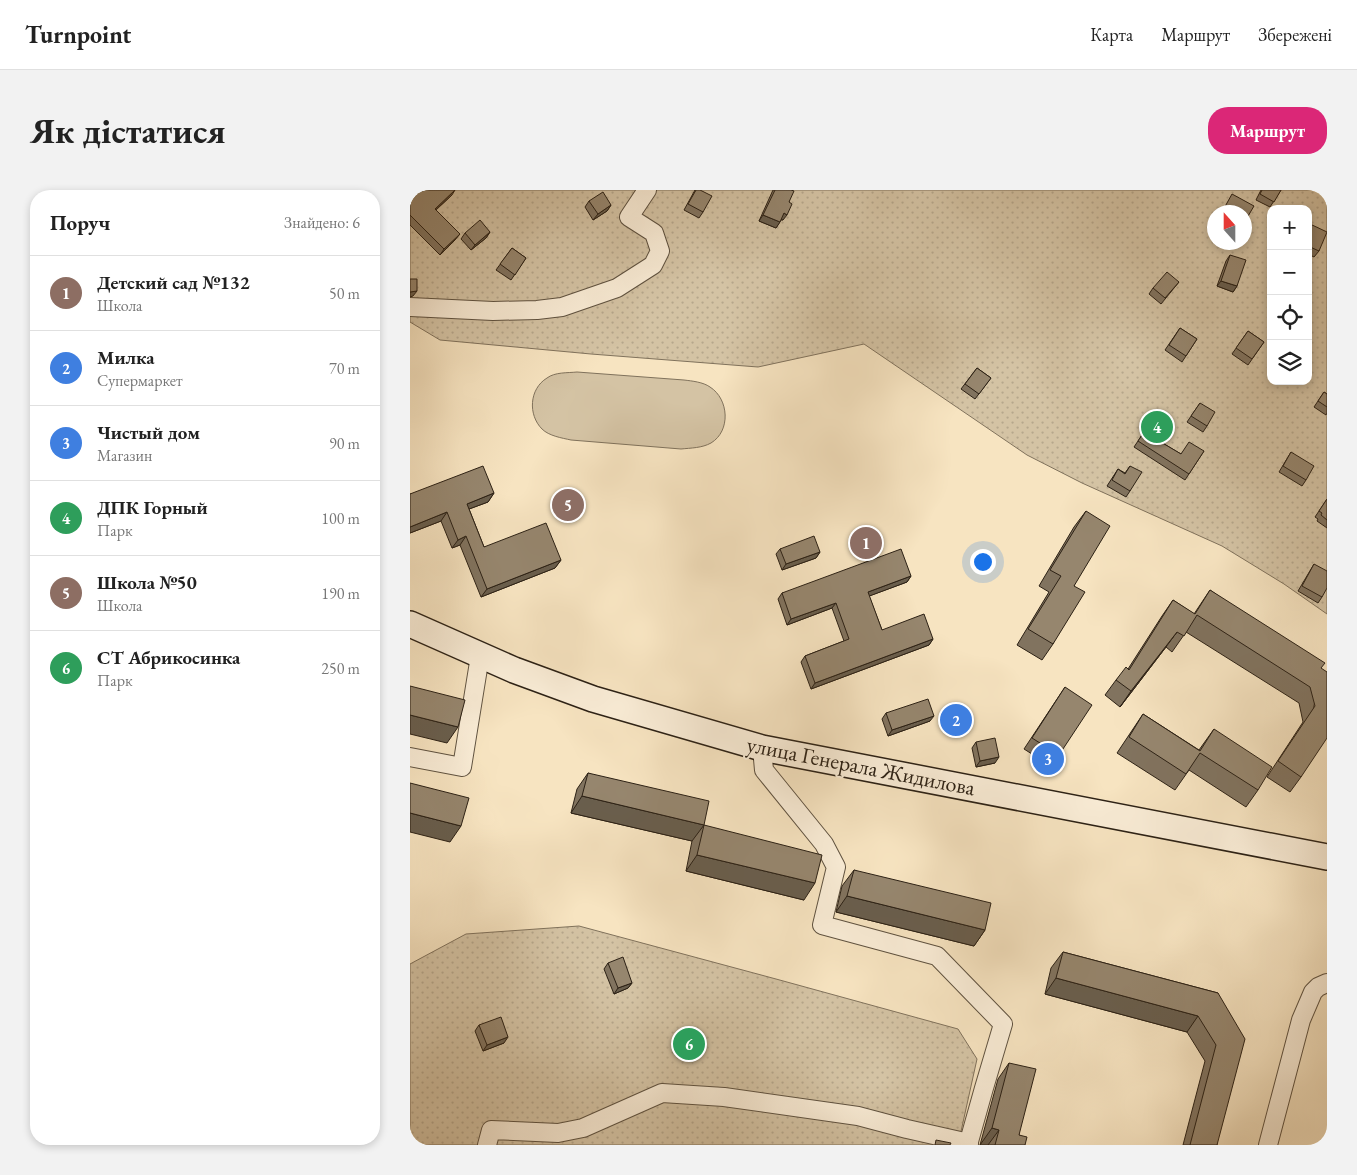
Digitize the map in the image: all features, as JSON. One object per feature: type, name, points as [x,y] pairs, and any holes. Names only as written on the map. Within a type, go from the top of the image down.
[{"type":"main road","name":"улица Генерала Жидилова","points":[[410,624],[480,656],[593,699],[762,748],[1327,857]]},
{"type":"street","points":[[410,307],[493,311],[537,310],[562,307],[616,288],[653,265],[660,251],[654,233],[629,217],[647,190]]},
{"type":"street","points":[[410,757],[462,767],[480,656]]},
{"type":"street","points":[[487,1145],[491,1130],[558,1133],[583,1128],[662,1094],[724,1097],[858,1116],[969,1144],[1003,1024],[937,956],[822,925],[836,867],[824,844],[764,770],[762,748]]},
{"type":"street","points":[[1268,1145],[1301,1020],[1313,992],[1318,987],[1327,983]]},
{"type":"shaded area","points":[[410,190],[1327,190],[1327,614],[1284,584],[1222,546],[1082,483],[1027,455],[864,344],[758,367],[440,340],[410,322]]},
{"type":"shaded area","points":[[577,372],[684,380],[704,384],[716,392],[721,399],[725,415],[722,431],[708,445],[681,449],[571,440],[552,435],[542,429],[534,417],[534,395],[541,383],[550,376]]},
{"type":"shaded area","points":[[579,926],[958,1029],[977,1059],[958,1145],[410,1145],[410,964],[466,934]]},
{"type":"building","points":[[410,190],[455,190],[435,209],[460,234],[444,249],[410,215]]},
{"type":"building","points":[[696,190],[712,196],[703,212],[688,204]]},
{"type":"building","points":[[775,190],[794,191],[789,202],[792,204],[787,215],[784,213],[780,222],[763,215]]},
{"type":"building","points":[[1262,190],[1281,190],[1274,202],[1260,194]]},
{"type":"building","points":[[603,192],[611,205],[598,214],[589,201]]},
{"type":"building","points":[[1232,194],[1254,206],[1252,209],[1252,205],[1226,205]]},
{"type":"building","points":[[480,220],[490,232],[475,245],[465,233]]},
{"type":"building","points":[[1312,225],[1327,232],[1319,251],[1312,248]]},
{"type":"building","points":[[512,248],[526,258],[515,275],[500,264]]},
{"type":"building","points":[[1230,255],[1246,260],[1237,286],[1221,281]]},
{"type":"building","points":[[1167,272],[1179,282],[1165,298],[1153,288]]},
{"type":"building","points":[[410,279],[417,279],[417,291],[410,292]]},
{"type":"building","points":[[1180,328],[1197,339],[1186,356],[1169,345]]},
{"type":"building","points":[[1248,331],[1264,342],[1252,359],[1236,348]]},
{"type":"building","points":[[977,368],[991,378],[979,394],[965,384]]},
{"type":"building","points":[[1324,392],[1327,394],[1327,407],[1318,401]]},
{"type":"building","points":[[1200,403],[1215,412],[1207,426],[1191,416]]},
{"type":"building","points":[[1144,432],[1181,454],[1189,442],[1204,451],[1189,474],[1138,441]]},
{"type":"building","points":[[1291,452],[1314,466],[1306,480],[1283,466]]},
{"type":"building","points":[[483,466],[494,493],[467,504],[484,547],[546,523],[561,560],[487,589],[466,536],[458,540],[447,512],[410,527],[410,494]]},
{"type":"building","points":[[1130,466],[1142,472],[1130,491],[1112,480],[1118,469],[1125,474]]},
{"type":"building","points":[[1327,499],[1327,520],[1319,511]]},
{"type":"building","points":[[1086,511],[1110,526],[1074,586],[1085,592],[1053,644],[1028,629],[1061,576],[1050,570]]},
{"type":"building","points":[[814,536],[820,552],[786,564],[780,549]]},
{"type":"building","points":[[901,549],[911,576],[868,592],[882,630],[924,614],[933,639],[815,683],[805,656],[849,639],[836,603],[791,619],[782,593]]},
{"type":"building","points":[[1314,564],[1327,571],[1327,588],[1322,597],[1302,586]]},
{"type":"building","points":[[1210,590],[1325,663],[1321,668],[1327,672],[1327,738],[1301,777],[1278,761],[1315,706],[1310,687],[1197,615],[1184,636],[1177,632],[1131,691],[1116,680],[1126,667],[1129,670],[1173,600],[1195,614]]},
{"type":"building","points":[[410,686],[465,700],[458,727],[410,715]]},
{"type":"building","points":[[1065,687],[1092,705],[1059,755],[1032,738]]},
{"type":"building","points":[[928,699],[934,716],[892,730],[886,713]]},
{"type":"building","points":[[1143,714],[1200,751],[1214,729],[1272,767],[1258,790],[1200,753],[1186,774],[1129,737]]},
{"type":"building","points":[[995,738],[999,757],[980,761],[976,742]]},
{"type":"building","points":[[588,773],[709,801],[704,825],[582,796]]},
{"type":"building","points":[[410,783],[469,798],[461,826],[410,813]]},
{"type":"building","points":[[704,825],[822,855],[815,883],[697,855]]},
{"type":"building","points":[[854,870],[991,903],[985,930],[847,896]]},
{"type":"building","points":[[1063,952],[1218,993],[1245,1039],[1217,1145],[1190,1145],[1216,1045],[1198,1016],[1056,978]]},
{"type":"building","points":[[623,957],[632,983],[618,988],[608,963]]},
{"type":"building","points":[[501,1017],[508,1037],[487,1045],[479,1025]]},
{"type":"building","points":[[1009,1063],[1036,1069],[1019,1135],[1027,1137],[1025,1145],[995,1145],[999,1130],[992,1128]]},
{"type":"building","points":[[936,1140],[951,1143],[950,1145],[935,1145]]},
{"type":"place","name":"ДПК Горный","points":[[1157,427]]},
{"type":"place","name":"Школа №50","points":[[568,505]]},
{"type":"place","name":"Детский сад №132","points":[[866,543]]},
{"type":"place","name":"Милка","points":[[956,720]]},
{"type":"place","name":"Чистый дом","points":[[1048,759]]},
{"type":"place","name":"СТ Абрикосинка","points":[[689,1044]]}]
